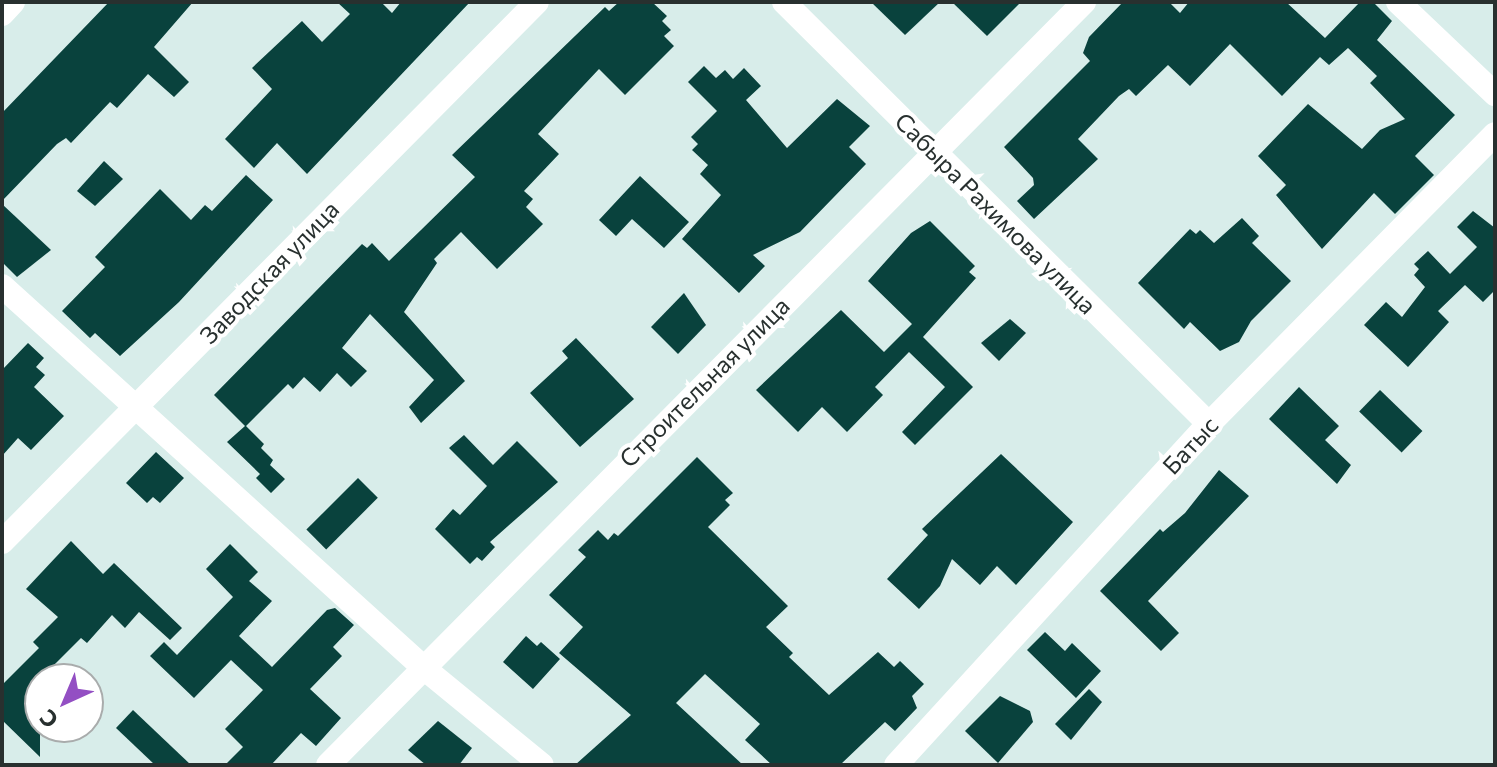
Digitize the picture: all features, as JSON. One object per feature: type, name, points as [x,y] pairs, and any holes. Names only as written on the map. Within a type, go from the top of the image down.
[{"type":"street","points":[[2,14],[13,2]]},
{"type":"street","name":"Заводская улица","points":[[2,542],[537,2]]},
{"type":"street","name":"Сабыра Рахимова улица","points":[[784,2],[1209,424]]},
{"type":"street","name":"Строительная улица","points":[[328,765],[1084,2]]},
{"type":"street","points":[[1398,2],[1495,94]]},
{"type":"street","name":"Батыс","points":[[896,765],[1209,424],[1495,134]]},
{"type":"street","points":[[2,286],[425,669],[542,765]]},
{"type":"building","points":[[109,2],[193,2],[154,47],[189,82],[174,97],[148,74],[117,108],[110,102],[71,143],[66,138],[57,144],[2,201],[2,113]]},
{"type":"building","points":[[337,2],[381,2],[392,13],[401,2],[470,2],[307,174],[277,143],[254,168],[225,139],[272,89],[252,68],[302,21],[322,42],[350,14]]},
{"type":"building","points":[[619,2],[652,2],[667,16],[662,21],[671,30],[664,36],[674,46],[625,95],[599,69],[538,134],[559,154],[524,191],[533,199],[526,207],[543,224],[497,269],[461,232],[434,259],[437,263],[404,312],[465,381],[421,423],[409,407],[434,380],[370,314],[342,348],[367,371],[351,387],[337,373],[320,392],[304,377],[293,389],[288,384],[246,426],[264,444],[261,448],[273,460],[270,465],[285,479],[271,493],[256,478],[260,474],[227,442],[245,426],[214,395],[362,244],[367,248],[372,243],[389,261],[421,230],[475,177],[452,155],[605,7],[609,11]]},
{"type":"building","points":[[871,2],[940,2],[905,35]]},
{"type":"building","points":[[952,2],[1021,2],[987,36]]},
{"type":"building","points":[[1123,2],[1169,2],[1180,13],[1189,2],[1286,2],[1325,38],[1360,2],[1373,2],[1392,21],[1377,40],[1455,115],[1415,156],[1434,175],[1395,214],[1374,193],[1322,249],[1276,195],[1286,185],[1258,156],[1308,104],[1362,149],[1380,130],[1405,119],[1370,83],[1377,76],[1348,48],[1329,65],[1320,57],[1282,96],[1230,44],[1190,86],[1168,65],[1136,96],[1129,89],[1119,96],[1078,139],[1098,159],[1034,219],[1017,201],[1034,185],[1033,178],[1004,147],[1090,61],[1083,53],[1089,37]]},
{"type":"building","points":[[704,66],[716,78],[725,70],[733,79],[744,68],[761,86],[746,100],[787,148],[837,99],[870,126],[849,147],[866,164],[800,232],[753,255],[765,266],[739,293],[682,239],[721,195],[700,174],[708,165],[692,150],[698,144],[691,137],[717,111],[688,82]]},
{"type":"building","points":[[104,161],[123,179],[95,206],[77,191]]},
{"type":"building","points":[[246,175],[273,200],[179,302],[120,356],[95,333],[90,338],[62,311],[105,267],[95,257],[160,189],[191,220],[205,205],[212,211]]},
{"type":"building","points":[[640,176],[689,222],[664,248],[632,219],[616,236],[599,220]]},
{"type":"building","points":[[2,204],[51,250],[17,277],[2,262]]},
{"type":"building","points":[[1473,211],[1495,228],[1495,290],[1483,302],[1465,285],[1438,311],[1449,322],[1408,367],[1364,325],[1386,302],[1402,317],[1425,287],[1414,275],[1419,269],[1414,264],[1428,251],[1450,274],[1477,247],[1457,227]]},
{"type":"building","points":[[1242,218],[1259,236],[1252,243],[1291,281],[1251,321],[1239,342],[1220,351],[1190,322],[1184,329],[1138,283],[1190,229],[1196,234],[1200,230],[1214,243]]},
{"type":"building","points":[[930,221],[975,266],[969,272],[976,278],[923,337],[973,387],[915,445],[902,432],[945,387],[909,352],[875,387],[883,395],[847,432],[822,407],[798,432],[756,390],[841,310],[884,352],[912,324],[868,281],[911,233]]},
{"type":"building","points":[[684,293],[706,325],[678,354],[651,327]]},
{"type":"building","points":[[1010,319],[1026,333],[999,361],[981,343]]},
{"type":"building","points":[[576,338],[634,399],[580,447],[530,393],[568,358],[562,351]]},
{"type":"building","points":[[28,343],[44,358],[36,367],[45,375],[34,387],[64,416],[31,450],[18,438],[2,456],[2,370]]},
{"type":"building","points":[[1299,387],[1339,426],[1325,440],[1351,465],[1337,484],[1269,419]]},
{"type":"building","points":[[1380,390],[1422,431],[1402,453],[1359,412]]},
{"type":"building","points":[[464,435],[493,465],[517,441],[558,482],[490,542],[495,547],[482,561],[477,557],[470,564],[435,529],[453,509],[460,515],[487,486],[449,448]]},
{"type":"building","points":[[156,452],[184,478],[160,503],[153,497],[147,503],[126,483]]},
{"type":"building","points":[[1001,454],[1073,522],[1016,585],[997,566],[980,585],[952,559],[940,586],[919,609],[887,579],[928,535],[922,529]]},
{"type":"building","points":[[697,457],[733,493],[725,500],[730,505],[708,527],[788,606],[766,627],[793,653],[789,657],[829,695],[878,652],[894,667],[900,661],[924,684],[912,696],[917,708],[895,731],[885,722],[840,765],[772,765],[745,740],[760,724],[705,674],[676,703],[743,765],[575,765],[631,715],[559,653],[583,627],[549,595],[586,557],[578,550],[598,530],[608,540],[614,533],[618,536]]},
{"type":"building","points":[[1219,470],[1249,496],[1148,601],[1179,633],[1161,651],[1100,591],[1160,529],[1163,532],[1185,513]]},
{"type":"building","points":[[358,478],[378,498],[326,549],[306,530]]},
{"type":"building","points":[[71,541],[103,574],[114,563],[182,628],[170,640],[139,612],[125,628],[112,615],[87,643],[81,638],[56,663],[24,663],[39,648],[33,642],[58,617],[26,589]]},
{"type":"building","points":[[230,544],[258,572],[249,581],[272,601],[239,636],[272,667],[327,610],[335,608],[354,625],[333,647],[342,656],[310,689],[341,718],[316,746],[301,733],[271,765],[225,765],[243,747],[225,729],[263,690],[231,660],[194,698],[150,656],[164,642],[177,655],[233,597],[206,569]]},
{"type":"building","points":[[1045,632],[1065,651],[1072,643],[1101,671],[1076,698],[1027,650]]},
{"type":"building","points":[[526,636],[537,646],[541,642],[560,659],[533,689],[503,662]]},
{"type":"building","points":[[24,663],[24,741],[2,720],[2,685]]},
{"type":"building","points":[[1089,689],[1102,702],[1071,740],[1055,724]]},
{"type":"building","points":[[1000,696],[1030,711],[1033,722],[998,763],[965,731]]},
{"type":"building","points":[[133,710],[191,765],[155,765],[116,728]]},
{"type":"building","points":[[438,721],[472,748],[459,765],[426,765],[408,750]]},
{"type":"building","points":[[26,743],[40,743],[40,757]]}]
